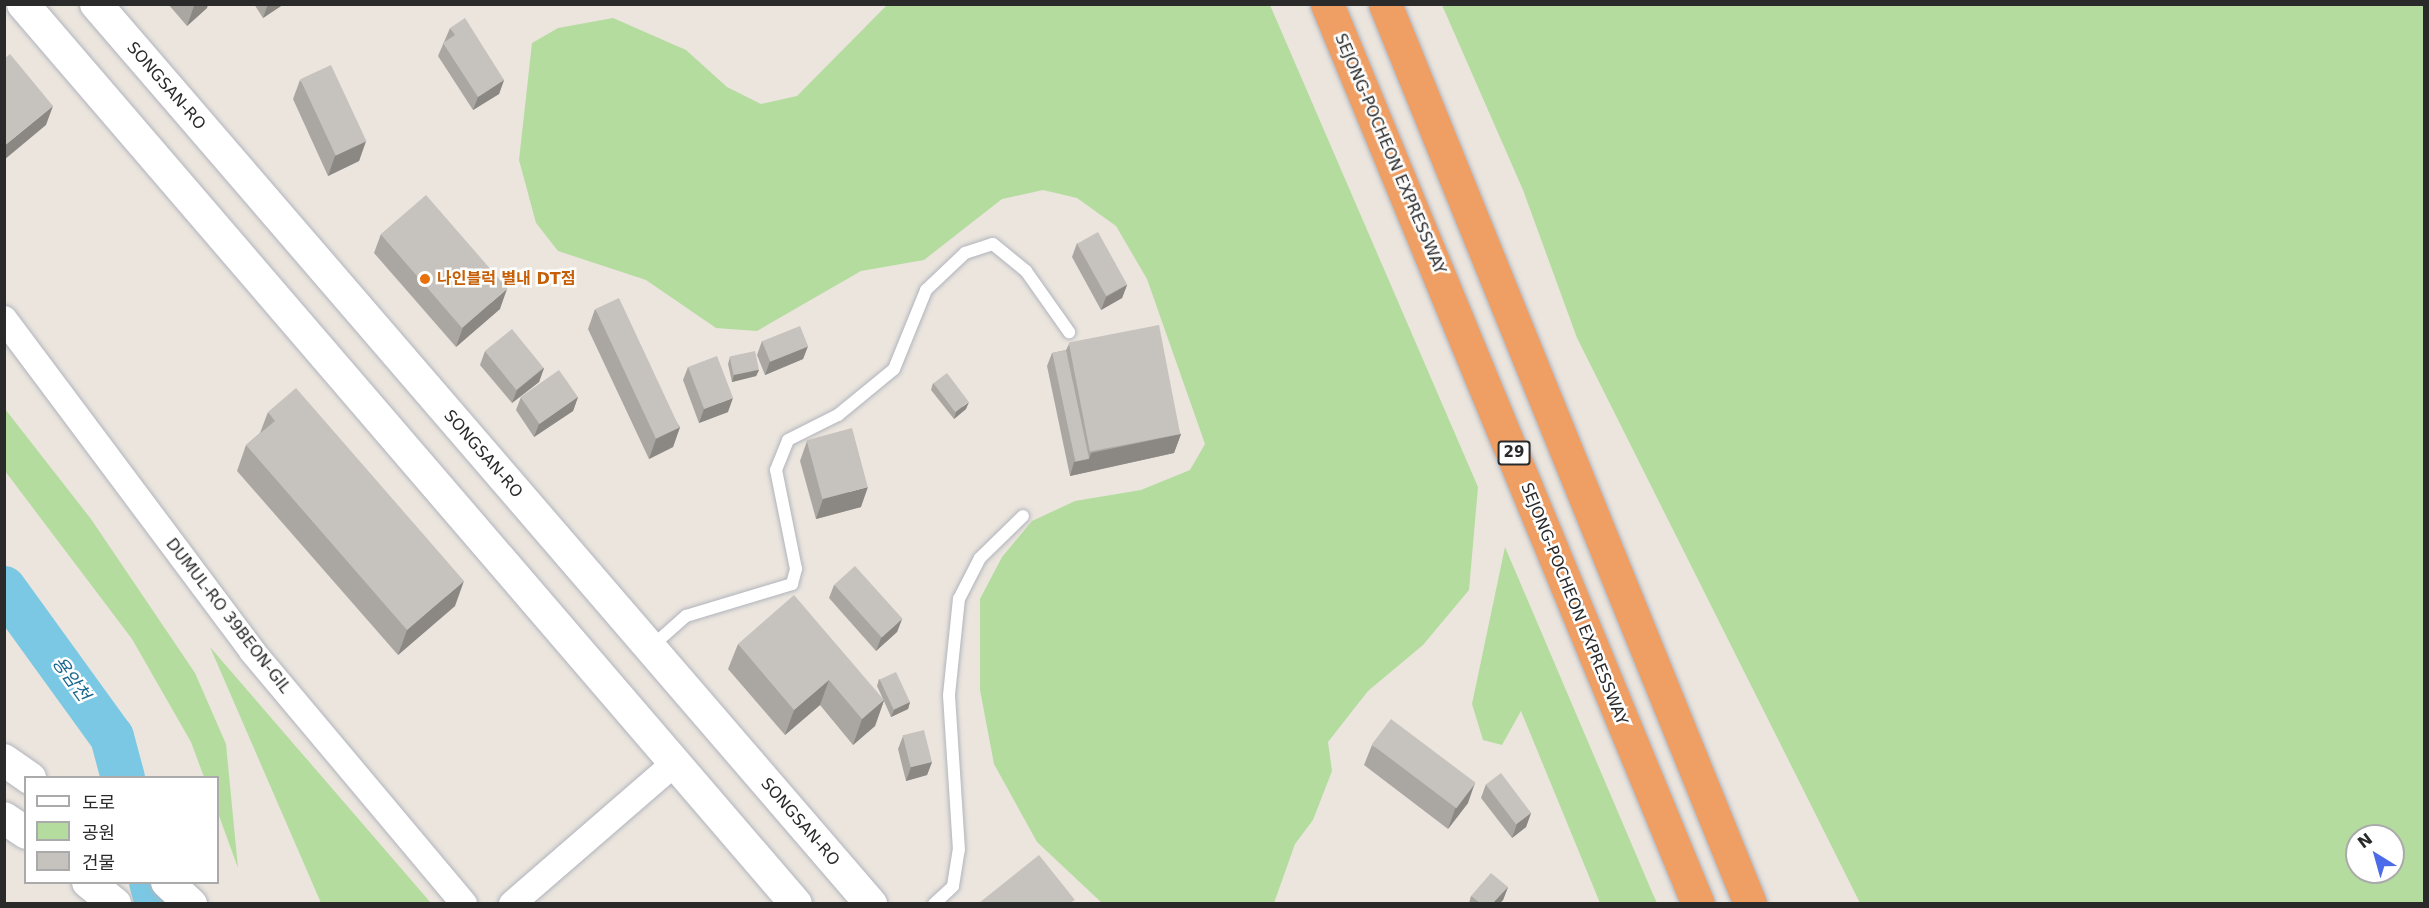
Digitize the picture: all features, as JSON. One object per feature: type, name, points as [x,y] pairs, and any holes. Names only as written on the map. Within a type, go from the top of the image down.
[{"type":"highway","name":"SEJONG-POCHEON EXPRESSWAY","points":[[1327,4],[1698,903]]},
{"type":"highway","points":[[1385,4],[1750,903]]},
{"type":"street","points":[[23,4],[796,903]]},
{"type":"street","name":"SONGSAN-RO","points":[[96,4],[871,903]]},
{"type":"street","name":"DUMUL-RO 39BEON-GIL","points":[[4,319],[252,651],[464,903]]},
{"type":"street","points":[[4,760],[28,776]]},
{"type":"street","points":[[512,903],[675,763]]},
{"type":"street","points":[[91,884],[115,903]]},
{"type":"street","points":[[169,884],[191,903]]},
{"type":"lane","points":[[650,648],[686,616],[792,584],[796,569],[776,470],[788,440],[838,415],[894,369],[926,290],[965,253],[993,244],[1026,271],[1068,332]]},
{"type":"lane","points":[[934,903],[953,886],[958,850],[949,695],[959,599],[980,558],[1023,516]]},
{"type":"green space","points":[[888,4],[1270,5],[1478,487],[1469,590],[1423,645],[1368,691],[1328,742],[1332,771],[1313,820],[1295,844],[1274,903],[1102,903],[1037,842],[994,764],[980,690],[980,599],[1002,557],[1032,521],[1075,501],[1141,490],[1190,470],[1205,444],[1147,279],[1116,226],[1077,198],[1043,190],[1002,199],[924,260],[861,271],[757,331],[716,328],[646,280],[558,251],[536,223],[519,160],[532,43],[558,28],[613,18],[686,50],[727,87],[761,104],[797,96]]},
{"type":"green space","points":[[1442,5],[2424,5],[2424,903],[1860,903],[1577,338],[1523,190]]},
{"type":"green space","points":[[5,409],[91,519],[195,673],[226,744],[238,868],[219,816],[219,776],[204,776],[191,742],[132,639],[5,471]]},
{"type":"green space","points":[[1505,547],[1657,903],[1600,903],[1521,711],[1502,745],[1483,740],[1472,704]]},
{"type":"green space","points":[[210,647],[431,903],[321,903]]},
{"type":"building","points":[[465,18],[504,80],[478,97],[443,43],[455,35],[450,28]]},
{"type":"building","points":[[10,54],[53,106],[4,146],[4,59]]},
{"type":"building","points":[[331,65],[366,141],[336,155],[300,79]]},
{"type":"building","points":[[426,195],[507,289],[462,328],[381,234]]},
{"type":"building","points":[[1098,232],[1127,284],[1106,296],[1077,244]]},
{"type":"building","points":[[619,298],[679,428],[656,439],[595,309]]},
{"type":"building","points":[[1159,325],[1180,434],[1090,452],[1069,343]]},
{"type":"building","points":[[800,326],[808,346],[770,362],[762,341]]},
{"type":"building","points":[[512,329],[543,368],[516,390],[485,351]]},
{"type":"building","points":[[1066,350],[1089,459],[1075,461],[1052,353]]},
{"type":"building","points":[[755,351],[759,370],[734,375],[730,356]]},
{"type":"building","points":[[717,356],[733,398],[704,409],[688,367]]},
{"type":"building","points":[[559,370],[578,397],[539,424],[520,397]]},
{"type":"building","points":[[947,373],[969,402],[955,412],[933,383]]},
{"type":"building","points":[[296,388],[464,581],[407,630],[246,445],[275,421],[268,412]]},
{"type":"building","points":[[852,428],[868,487],[822,499],[807,440]]},
{"type":"building","points":[[855,566],[903,619],[882,637],[834,585]]},
{"type":"building","points":[[794,595],[884,700],[862,719],[829,680],[794,710],[738,644]]},
{"type":"building","points":[[896,672],[910,702],[894,710],[880,680]]},
{"type":"building","points":[[1391,719],[1476,783],[1456,808],[1372,745]]},
{"type":"building","points":[[924,730],[932,762],[911,767],[903,735]]},
{"type":"building","points":[[1501,773],[1531,813],[1516,824],[1486,784]]},
{"type":"building","points":[[1039,855],[1075,900],[1070,903],[979,903]]},
{"type":"building","points":[[1491,873],[1508,887],[1493,903],[1480,903],[1471,896]]},
{"type":"waterway","name":"용암천","points":[[4,588],[112,737],[122,776]]},
{"type":"waterway","name":"용암천","points":[[152,884],[157,904]]},
{"type":"place","name":"나인블럭 별내 DT점","points":[[425,279]]}]
